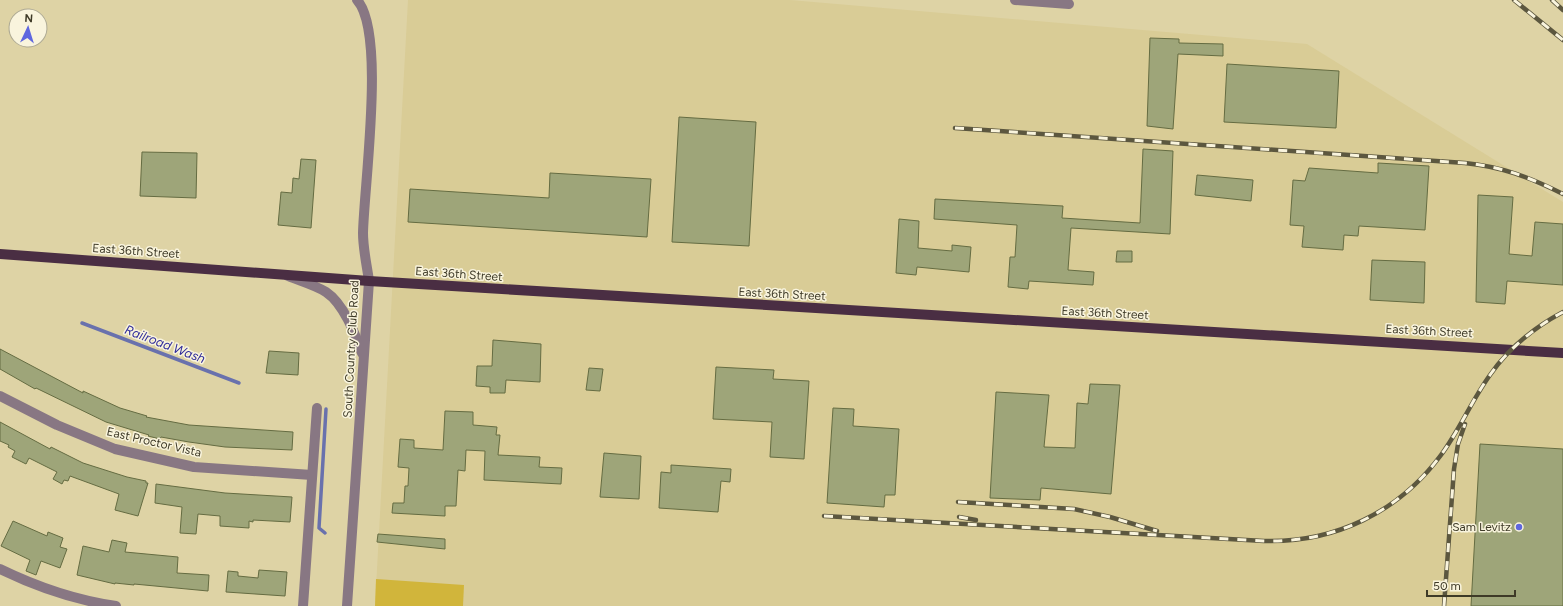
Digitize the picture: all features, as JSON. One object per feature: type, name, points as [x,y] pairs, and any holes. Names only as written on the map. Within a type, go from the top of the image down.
[{"type":"main road","name":"East 36th Street","points":[[0,254],[288,276],[1563,353]]},
{"type":"street","name":"South Country Club Road","points":[[347,606],[369,281],[363,234],[372,81],[370,39],[362,6],[357,0]]},
{"type":"street","points":[[1015,0],[1069,4]]},
{"type":"street","points":[[288,276],[326,292],[343,310],[356,335],[364,359]]},
{"type":"street","name":"East Proctor Vista","points":[[0,396],[57,425],[115,449],[194,467],[312,475]]},
{"type":"street","points":[[303,606],[317,408]]},
{"type":"street","points":[[0,569],[28,582],[87,602],[116,606]]},
{"type":"shaded area","points":[[408,0],[790,0],[1307,44],[1563,202],[1563,606],[375,606]]},
{"type":"shaded area","points":[[376,579],[464,585],[463,606],[375,606]]},
{"type":"building","points":[[1150,38],[1179,39],[1179,43],[1223,44],[1223,56],[1178,54],[1173,129],[1147,126]]},
{"type":"building","points":[[1227,64],[1339,71],[1336,128],[1224,122]]},
{"type":"building","points":[[679,117],[756,122],[749,246],[672,242]]},
{"type":"building","points":[[1143,149],[1173,151],[1170,234],[1071,228],[1068,270],[1094,272],[1093,285],[1029,281],[1028,289],[1008,287],[1010,257],[1015,257],[1017,225],[934,219],[935,199],[1063,206],[1062,218],[1140,223]]},
{"type":"building","points":[[142,152],[197,153],[196,198],[140,196]]},
{"type":"building","points":[[301,159],[316,160],[311,228],[278,225],[281,192],[292,193],[293,178],[299,179]]},
{"type":"building","points":[[1378,163],[1429,166],[1425,230],[1359,226],[1358,236],[1344,235],[1343,250],[1302,247],[1304,226],[1290,225],[1293,180],[1305,181],[1309,168],[1378,173]]},
{"type":"building","points":[[550,173],[651,179],[647,237],[408,222],[410,189],[549,198]]},
{"type":"building","points":[[1197,175],[1253,180],[1251,201],[1195,195]]},
{"type":"building","points":[[1478,195],[1513,197],[1509,254],[1532,256],[1535,222],[1563,224],[1563,285],[1507,281],[1505,304],[1476,302]]},
{"type":"building","points":[[899,219],[919,221],[918,248],[952,251],[952,245],[971,247],[969,272],[917,267],[916,275],[896,273]]},
{"type":"building","points":[[1117,251],[1132,251],[1132,262],[1116,262]]},
{"type":"building","points":[[1372,260],[1425,262],[1424,303],[1370,300]]},
{"type":"building","points":[[493,340],[541,344],[540,382],[506,380],[505,393],[490,393],[490,387],[476,386],[477,366],[492,366]]},
{"type":"building","points":[[0,349],[83,393],[83,391],[120,408],[147,416],[146,417],[189,425],[293,432],[292,450],[225,447],[161,437],[160,439],[106,422],[36,388],[35,389],[0,369]]},
{"type":"building","points":[[269,351],[299,353],[298,375],[266,373]]},
{"type":"building","points":[[716,367],[774,370],[773,379],[809,381],[804,459],[770,457],[772,422],[713,419]]},
{"type":"building","points":[[589,368],[603,369],[600,391],[586,390]]},
{"type":"building","points":[[1090,384],[1120,385],[1111,494],[1041,488],[1040,500],[990,498],[996,392],[1049,395],[1044,447],[1075,448],[1077,403],[1088,404]]},
{"type":"building","points":[[833,408],[854,409],[853,426],[899,429],[895,495],[885,495],[884,507],[827,503]]},
{"type":"building","points":[[445,411],[473,412],[473,425],[497,427],[496,435],[500,435],[498,455],[540,457],[539,467],[562,468],[561,484],[484,480],[485,451],[466,450],[465,471],[458,470],[456,506],[445,506],[445,516],[392,513],[393,503],[404,503],[405,486],[408,486],[409,468],[398,467],[400,439],[414,440],[414,448],[443,450]]},
{"type":"building","points":[[0,422],[50,449],[51,447],[83,463],[127,477],[146,481],[146,483],[148,483],[138,516],[115,510],[119,494],[70,476],[68,481],[64,480],[62,484],[53,479],[57,472],[29,458],[26,464],[12,457],[15,451],[8,447],[9,445],[0,441]]},
{"type":"building","name":"Sam Levitz","points":[[1480,444],[1563,449],[1563,606],[1471,606]]},
{"type":"building","points":[[604,453],[641,456],[639,499],[600,497]]},
{"type":"building","points":[[671,465],[731,469],[730,482],[721,481],[718,512],[659,508],[661,472],[671,473]]},
{"type":"building","points":[[156,484],[225,493],[292,497],[290,522],[253,520],[253,522],[249,521],[249,528],[220,526],[220,516],[198,514],[196,534],[180,533],[182,507],[155,503]]},
{"type":"building","points":[[13,521],[47,536],[48,532],[63,538],[60,547],[67,549],[60,568],[41,561],[36,575],[26,571],[30,560],[1,546]]},
{"type":"building","points":[[378,534],[445,539],[445,549],[377,542]]},
{"type":"building","points":[[112,540],[127,543],[125,552],[178,557],[177,573],[209,575],[208,591],[134,584],[115,584],[77,575],[83,546],[109,552]]},
{"type":"building","points":[[259,570],[287,572],[285,596],[226,592],[228,571],[238,572],[238,576],[258,578]]},
{"type":"waterway","name":"Railroad Wash","points":[[82,323],[239,383]]},
{"type":"waterway","points":[[325,533],[319,528],[326,409]]},
{"type":"railway","points":[[1514,0],[1563,40]]},
{"type":"railway","points":[[1552,0],[1563,10]]},
{"type":"railway","points":[[955,128],[1465,163],[1504,170],[1563,194]]},
{"type":"railway","points":[[824,516],[1264,541],[1290,540],[1340,530],[1385,508],[1406,493],[1441,455],[1477,394],[1497,365],[1523,339],[1563,312]]},
{"type":"railway","points":[[1444,606],[1454,469],[1458,444],[1465,424]]},
{"type":"railway","points":[[958,502],[1074,509],[1110,517],[1157,531]]},
{"type":"railway","points":[[959,517],[976,520]]},
{"type":"place","name":"Sam Levitz","points":[[1519,527]]}]
